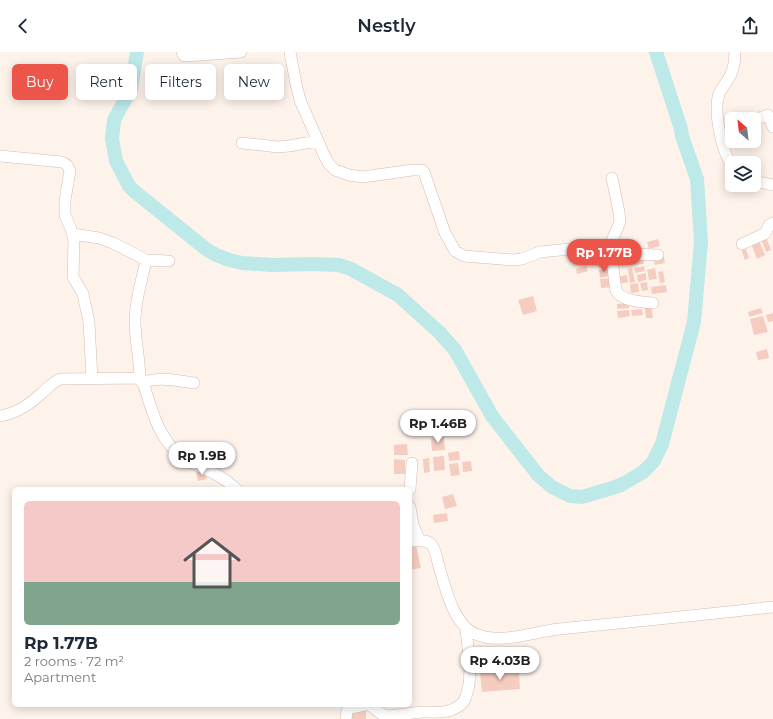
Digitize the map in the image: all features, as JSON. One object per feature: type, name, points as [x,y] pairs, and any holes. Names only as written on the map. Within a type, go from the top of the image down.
[{"type":"street","points":[[182,52],[184,56],[241,52]]},
{"type":"street","points":[[290,52],[300,100],[329,164],[340,173],[363,177],[417,170],[424,172],[444,233],[455,251],[464,256],[513,260],[522,259],[540,252],[610,249],[658,255]]},
{"type":"street","points":[[727,156],[718,120],[717,104],[719,95],[731,74],[735,60],[735,52]]},
{"type":"street","points":[[761,118],[771,114],[773,127]]},
{"type":"street","points":[[242,143],[278,147],[318,142]]},
{"type":"street","points":[[0,156],[66,163],[70,171],[65,200],[65,215],[73,234],[73,277],[83,294],[87,309],[91,334],[92,379]]},
{"type":"street","points":[[612,178],[618,200],[620,221],[610,249],[614,287],[618,294],[632,300],[653,303]]},
{"type":"street","points":[[761,182],[773,185]]},
{"type":"street","points":[[742,244],[760,237],[766,232],[769,225],[773,223]]},
{"type":"street","points":[[73,234],[99,238],[114,243],[146,260],[169,261]]},
{"type":"street","points":[[146,260],[135,322],[141,381],[158,426],[168,445],[176,452],[185,459],[221,476],[234,487]]},
{"type":"street","points":[[0,416],[10,414],[24,408],[58,380],[137,378],[141,381],[169,379],[194,383]]},
{"type":"street","points":[[410,487],[412,463]]},
{"type":"street","points":[[412,519],[415,541],[426,541],[433,547],[453,606],[462,625],[466,629],[482,637],[501,639],[556,630],[773,607]]},
{"type":"street","points":[[373,707],[384,716],[399,716],[411,713],[447,712],[460,704],[465,699],[469,675],[466,629]]},
{"type":"street","points":[[346,719],[347,711],[350,708],[355,707]]},
{"type":"building","points":[[766,237],[771,250],[766,252],[761,239]]},
{"type":"building","points":[[658,239],[660,246],[649,249],[647,242]]},
{"type":"building","points":[[759,240],[765,255],[757,259],[751,243]]},
{"type":"building","points":[[745,246],[749,258],[745,260],[741,248]]},
{"type":"building","points":[[663,252],[665,263],[655,265],[653,254]]},
{"type":"building","points":[[644,259],[644,264],[634,265],[633,261]]},
{"type":"building","points":[[606,260],[608,265],[599,267],[598,262]]},
{"type":"building","points":[[586,266],[588,271],[577,274],[576,269]]},
{"type":"building","points":[[644,266],[645,271],[635,273],[634,268]]},
{"type":"building","points":[[609,268],[610,276],[600,278],[599,270]]},
{"type":"building","points":[[632,268],[635,282],[630,283],[628,269]]},
{"type":"building","points":[[655,268],[657,279],[649,280],[647,270]]},
{"type":"building","points":[[663,271],[665,282],[660,283],[658,272]]},
{"type":"building","points":[[646,273],[646,280],[638,282],[637,275]]},
{"type":"building","points":[[627,275],[628,282],[618,284],[617,277]]},
{"type":"building","points":[[613,278],[614,287],[601,288],[600,279]]},
{"type":"building","points":[[647,282],[648,290],[642,291],[640,283]]},
{"type":"building","points":[[638,283],[639,292],[631,293],[630,284]]},
{"type":"building","points":[[666,285],[667,292],[652,294],[651,287]]},
{"type":"building","points":[[533,296],[537,311],[523,315],[518,300]]},
{"type":"building","points":[[651,302],[653,318],[646,318],[644,303]]},
{"type":"building","points":[[629,303],[629,308],[617,309],[617,304]]},
{"type":"building","points":[[761,308],[763,313],[749,317],[748,312]]},
{"type":"building","points":[[642,309],[643,315],[632,316],[631,310]]},
{"type":"building","points":[[629,310],[630,316],[618,318],[617,311]]},
{"type":"building","points":[[773,313],[773,321],[768,322],[766,315]]},
{"type":"building","points":[[763,316],[768,332],[754,335],[750,319]]},
{"type":"building","points":[[767,349],[769,358],[758,360],[756,352]]},
{"type":"building","points":[[444,437],[445,450],[432,451],[431,439]]},
{"type":"building","points":[[407,444],[408,455],[394,455],[394,445]]},
{"type":"building","points":[[459,451],[460,460],[449,461],[448,453]]},
{"type":"building","points":[[444,456],[445,470],[434,471],[433,457]]},
{"type":"building","points":[[429,458],[430,472],[424,473],[423,459]]},
{"type":"building","points":[[394,459],[405,460],[405,474],[394,474]]},
{"type":"building","points":[[471,461],[472,471],[463,472],[462,462]]},
{"type":"building","points":[[458,463],[460,475],[451,476],[449,464]]},
{"type":"building","points":[[205,470],[207,479],[198,481],[196,472]]},
{"type":"building","points":[[453,494],[457,506],[445,509],[442,497]]},
{"type":"building","points":[[447,513],[448,521],[434,523],[433,515]]},
{"type":"building","points":[[416,545],[421,568],[412,570],[412,546]]},
{"type":"building","points":[[519,671],[520,689],[482,692],[480,673]]},
{"type":"building","points":[[366,708],[366,719],[351,719],[350,709]]},
{"type":"waterway","points":[[137,52],[131,89],[114,120],[112,139],[116,161],[129,186],[206,249],[216,255],[242,263],[272,265],[339,265],[351,269],[398,295],[440,333],[455,350],[492,416],[538,475],[552,487],[570,496],[582,497],[621,485],[643,472],[653,462],[662,444],[694,322],[701,242],[697,179],[656,52]]}]
